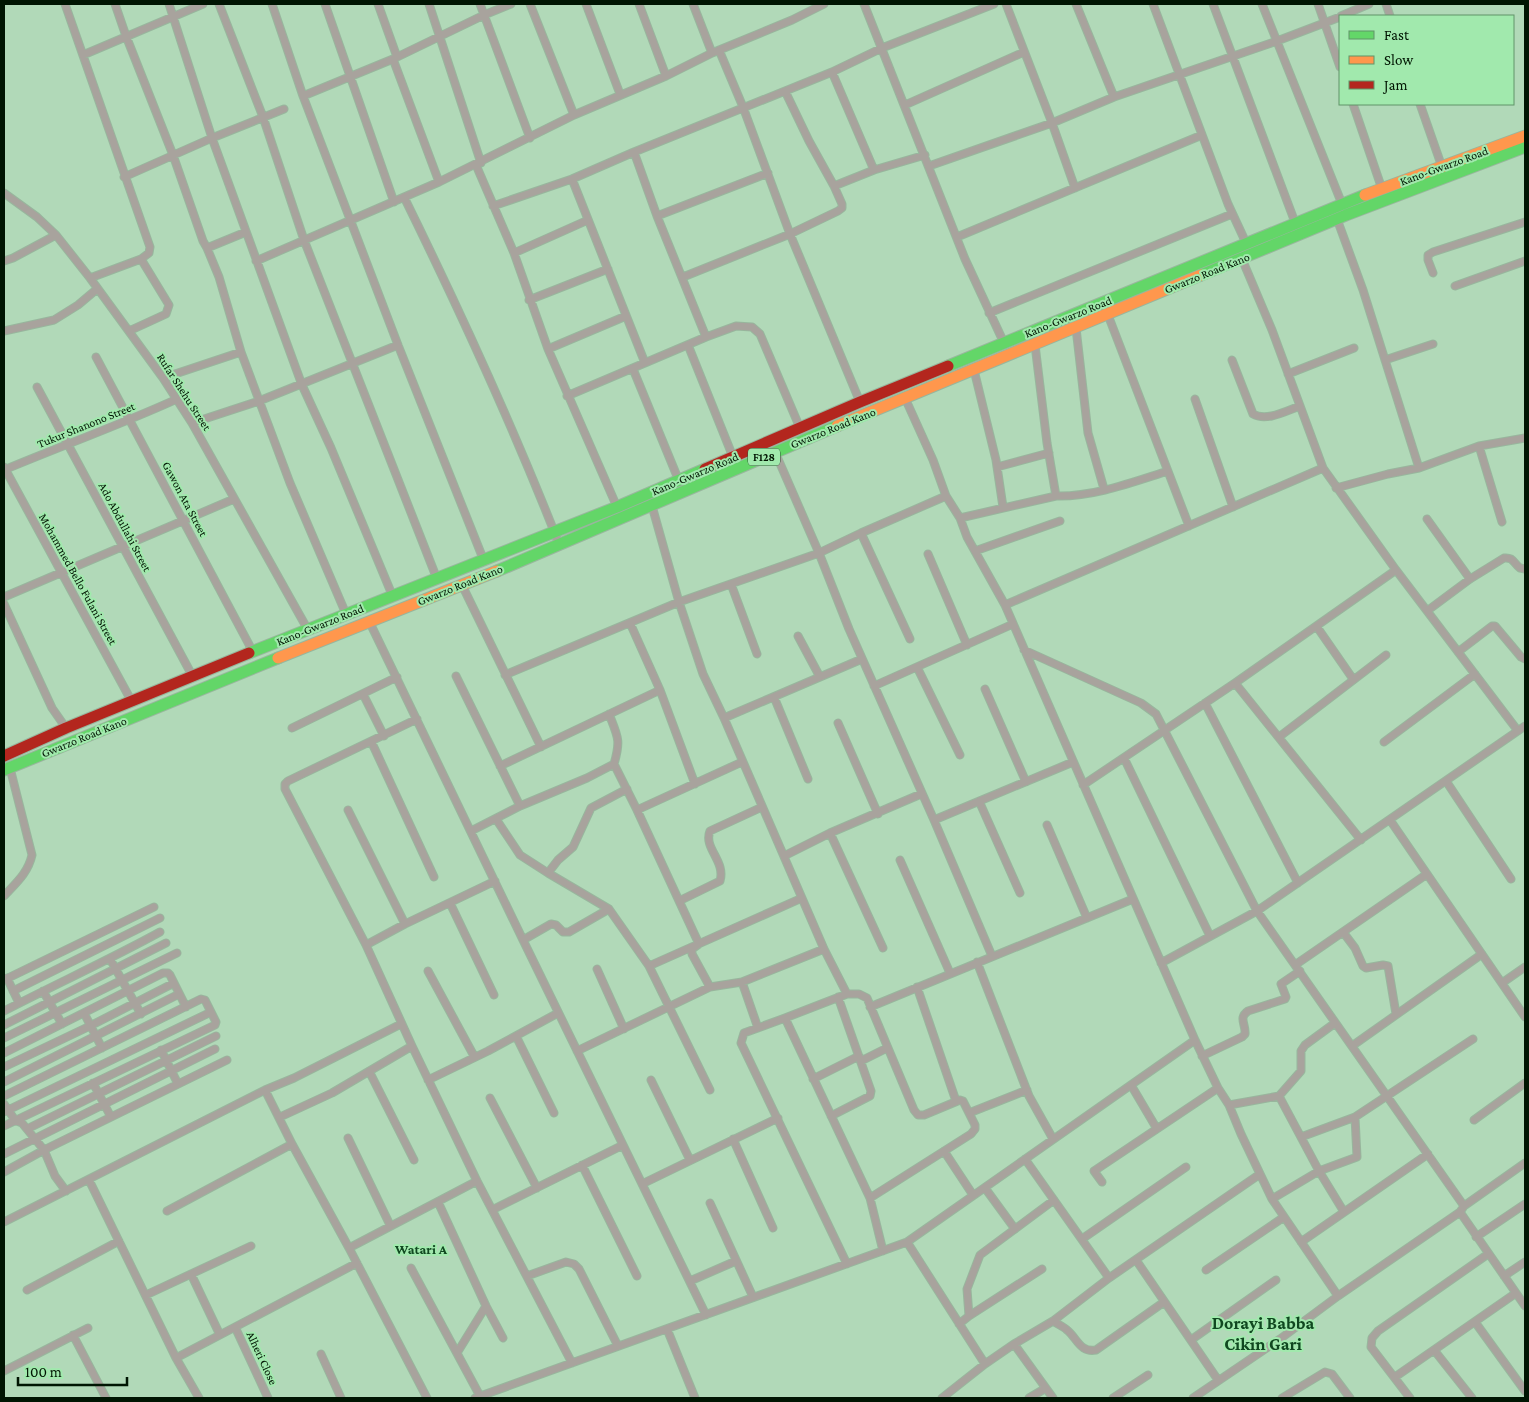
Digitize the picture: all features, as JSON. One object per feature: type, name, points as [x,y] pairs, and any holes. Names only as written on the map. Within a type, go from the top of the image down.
[{"type":"main road","name":"Kano-Gwarzo Road","points":[[5,752],[346,614],[554,533],[860,402],[1004,343],[1177,280],[1246,245],[1342,204],[1525,136]]},
{"type":"main road","name":"Gwarzo Road Kano","points":[[7,769],[204,688],[370,623],[652,506],[775,452],[1108,315],[1177,280],[1242,259],[1337,219],[1525,147]]},
{"type":"street","points":[[65,4],[150,247],[149,253],[141,259],[90,278]]},
{"type":"street","points":[[115,4],[173,155],[203,241],[208,248],[219,277],[259,402],[290,484],[346,614]]},
{"type":"street","points":[[169,4],[212,138],[302,385],[332,448],[393,597]]},
{"type":"street","points":[[83,55],[203,4]]},
{"type":"street","points":[[219,4],[263,117],[304,240],[437,579]]},
{"type":"street","points":[[272,4],[303,96],[352,220],[398,345],[484,561]]},
{"type":"street","points":[[325,4],[394,202]]},
{"type":"street","points":[[378,4],[439,182]]},
{"type":"street","points":[[429,4],[493,206],[514,253],[529,300],[548,349],[617,507]]},
{"type":"street","points":[[480,4],[530,138]]},
{"type":"street","points":[[303,96],[395,58],[484,15],[512,4]]},
{"type":"street","points":[[530,4],[574,115]]},
{"type":"street","points":[[586,4],[620,94]]},
{"type":"street","points":[[639,4],[666,76]]},
{"type":"street","points":[[702,4],[693,6],[712,53]]},
{"type":"street","points":[[256,261],[404,198],[479,164],[574,115],[666,76],[712,53],[792,20],[824,4]]},
{"type":"street","points":[[864,4],[957,237],[1004,343]]},
{"type":"street","points":[[493,206],[572,179],[743,107],[832,72],[882,48],[994,4]]},
{"type":"street","points":[[1006,4],[1075,188]]},
{"type":"street","points":[[1076,4],[1114,97]]},
{"type":"street","points":[[1153,4],[1232,214],[1246,245]]},
{"type":"street","points":[[1213,4],[1296,225]]},
{"type":"street","points":[[1262,4],[1342,204]]},
{"type":"street","points":[[1318,4],[1339,64]]},
{"type":"street","points":[[1343,15],[1369,4]]},
{"type":"street","points":[[929,166],[1052,123],[1114,97],[1326,24],[1339,17]]},
{"type":"street","points":[[719,50],[743,107],[790,234],[860,402]]},
{"type":"street","points":[[905,106],[1024,52]]},
{"type":"street","points":[[832,72],[874,170]]},
{"type":"street","points":[[683,277],[790,234],[842,208],[834,186],[809,141],[785,91]]},
{"type":"street","points":[[1353,105],[1382,189]]},
{"type":"street","points":[[1420,105],[1442,167]]},
{"type":"street","points":[[124,176],[284,109]]},
{"type":"street","points":[[957,237],[1202,135]]},
{"type":"street","points":[[634,152],[657,216],[706,337]]},
{"type":"street","points":[[834,186],[874,170],[925,155]]},
{"type":"street","points":[[657,216],[768,173]]},
{"type":"street","points":[[572,179],[645,363]]},
{"type":"street","name":"Rufar Shehu Street","points":[[4,193],[37,217],[56,235],[130,331],[163,378],[192,423],[308,630]]},
{"type":"street","points":[[404,198],[456,304],[492,384],[558,544]]},
{"type":"street","points":[[989,312],[1232,214]]},
{"type":"street","points":[[1337,219],[1354,263],[1419,468]]},
{"type":"street","points":[[514,253],[588,220]]},
{"type":"street","points":[[1433,273],[1428,255],[1433,252],[1525,222]]},
{"type":"street","points":[[208,248],[246,232]]},
{"type":"street","points":[[4,261],[56,235]]},
{"type":"street","points":[[130,331],[166,314],[169,309],[169,305],[141,259]]},
{"type":"street","points":[[1242,259],[1323,468],[1396,570],[1518,731]]},
{"type":"street","points":[[1455,286],[1525,261]]},
{"type":"street","points":[[529,300],[608,269]]},
{"type":"street","points":[[4,330],[54,320],[78,305],[97,289]]},
{"type":"street","points":[[1108,315],[1189,526]]},
{"type":"street","points":[[548,349],[626,316]]},
{"type":"street","points":[[568,396],[706,337],[736,326],[752,327],[760,334],[800,428]]},
{"type":"street","points":[[1076,328],[1088,433],[1104,489]]},
{"type":"street","points":[[1385,360],[1433,344]]},
{"type":"street","points":[[192,423],[259,402],[398,345]]},
{"type":"street","points":[[688,345],[733,457]]},
{"type":"street","points":[[1035,345],[1056,496]]},
{"type":"street","points":[[1288,374],[1354,348]]},
{"type":"street","points":[[163,378],[242,352]]},
{"type":"street","name":"Gawon Ata Street","points":[[96,357],[253,652]]},
{"type":"street","points":[[1232,360],[1253,414],[1259,418],[1267,417],[1300,406]]},
{"type":"street","points":[[633,368],[679,481]]},
{"type":"street","points":[[974,370],[997,467],[1003,507]]},
{"type":"street","name":"Ado Abdullahi Street","points":[[37,387],[193,677]]},
{"type":"street","points":[[905,398],[933,460],[946,496],[960,518],[974,551],[1005,605],[1202,1056],[1229,1105],[1272,1199],[1338,1296]]},
{"type":"street","name":"Tukur Shanono Street","points":[[4,469],[130,420],[177,399]]},
{"type":"street","points":[[1195,399],[1233,507]]},
{"type":"street","points":[[1336,488],[1419,468],[1479,446],[1525,438]]},
{"type":"street","points":[[1479,446],[1502,522]]},
{"type":"street","points":[[775,452],[862,659],[992,956]]},
{"type":"street","points":[[997,467],[1049,453]]},
{"type":"street","points":[[1005,605],[1323,468]]},
{"type":"street","name":"Mohammed Bello Fulani Street","points":[[4,469],[132,702]]},
{"type":"street","points":[[960,518],[1056,496],[1069,496],[1104,489],[1168,470]]},
{"type":"street","points":[[505,675],[679,602],[819,553],[946,496]]},
{"type":"street","points":[[4,597],[234,498]]},
{"type":"street","points":[[652,506],[679,602],[703,674],[724,718],[824,949],[847,994]]},
{"type":"street","points":[[1427,519],[1470,579]]},
{"type":"street","points":[[974,551],[1060,521]]},
{"type":"street","points":[[861,533],[910,638]]},
{"type":"street","points":[[928,554],[966,645]]},
{"type":"street","points":[[1427,611],[1470,579],[1504,558],[1509,557],[1513,559],[1517,567],[1525,568]]},
{"type":"street","points":[[1083,785],[1317,627],[1396,570]]},
{"type":"street","points":[[731,584],[757,654]]},
{"type":"street","points":[[462,585],[541,747]]},
{"type":"street","points":[[4,604],[52,708],[66,728]]},
{"type":"street","points":[[370,623],[706,1315]]},
{"type":"street","points":[[630,623],[660,690],[695,784]]},
{"type":"street","points":[[874,686],[1013,624]]},
{"type":"street","points":[[1458,652],[1492,626],[1495,626],[1521,657],[1525,659]]},
{"type":"street","points":[[1317,627],[1353,678]]},
{"type":"street","points":[[798,636],[820,676]]},
{"type":"street","points":[[1024,650],[1141,702],[1156,714],[1257,911],[1428,1154],[1462,1209],[1476,1237],[1525,1306]]},
{"type":"street","points":[[1278,737],[1353,678],[1386,655]]},
{"type":"street","points":[[724,718],[862,659]]},
{"type":"street","points":[[917,667],[960,755]]},
{"type":"street","points":[[1384,742],[1475,674]]},
{"type":"street","points":[[456,676],[520,806]]},
{"type":"street","points":[[292,728],[397,677]]},
{"type":"street","points":[[1235,683],[1361,840]]},
{"type":"street","points":[[985,688],[1026,782]]},
{"type":"street","points":[[500,766],[660,690]]},
{"type":"street","points":[[363,694],[384,736]]},
{"type":"street","points":[[774,697],[808,779]]},
{"type":"street","points":[[1205,703],[1298,883]]},
{"type":"street","points":[[609,714],[619,738],[614,764],[699,944]]},
{"type":"street","points":[[417,719],[288,781],[285,784],[285,789],[366,945],[401,1024],[477,1181],[572,1363]]},
{"type":"street","points":[[838,723],[878,814]]},
{"type":"street","points":[[1160,963],[1257,911],[1525,726]]},
{"type":"street","points":[[371,742],[434,877]]},
{"type":"street","points":[[1124,758],[1210,936]]},
{"type":"street","points":[[637,810],[742,762]]},
{"type":"street","points":[[934,820],[1073,762]]},
{"type":"street","points":[[471,831],[520,806],[587,778],[614,764]]},
{"type":"street","points":[[4,896],[30,866],[32,855],[7,769]]},
{"type":"street","points":[[1446,781],[1511,879]]},
{"type":"street","points":[[548,873],[558,860],[573,847],[591,808],[627,789]]},
{"type":"street","points":[[784,856],[830,833],[921,794]]},
{"type":"street","points":[[979,801],[1020,893]]},
{"type":"street","points":[[678,901],[720,881],[722,874],[720,866],[708,841],[710,831],[762,807]]},
{"type":"street","points":[[348,810],[405,924]]},
{"type":"street","points":[[496,819],[520,855],[609,909],[649,966],[710,1090]]},
{"type":"street","points":[[1390,820],[1525,1017]]},
{"type":"street","points":[[1047,825],[1087,918]]},
{"type":"street","points":[[830,833],[884,948]]},
{"type":"street","points":[[900,860],[950,974]]},
{"type":"street","points":[[1202,1056],[1242,1037],[1246,1030],[1242,1019],[1243,1014],[1286,999],[1281,984],[1297,968],[1343,932],[1427,874]]},
{"type":"street","points":[[366,945],[495,881]]},
{"type":"street","points":[[649,966],[802,898]]},
{"type":"street","points":[[870,1007],[1133,899]]},
{"type":"street","points":[[450,903],[494,995]]},
{"type":"street","points":[[19,1003],[5,979],[154,907]]},
{"type":"street","points":[[523,940],[551,924],[556,925],[564,932],[569,932],[609,909]]},
{"type":"street","points":[[13,991],[160,918]]},
{"type":"street","points":[[4,1011],[160,932]]},
{"type":"street","points":[[1343,932],[1355,948],[1363,966],[1366,968],[1383,964],[1388,966],[1396,1014]]},
{"type":"street","points":[[4,1025],[166,943]]},
{"type":"street","points":[[699,944],[692,949],[692,954],[710,987]]},
{"type":"street","points":[[577,1051],[710,987],[742,982],[824,949]]},
{"type":"street","points":[[4,1038],[177,953]]},
{"type":"street","points":[[1352,1046],[1482,954]]},
{"type":"street","points":[[110,959],[141,1014]]},
{"type":"street","points":[[977,962],[1027,1090],[1054,1139]]},
{"type":"street","points":[[1502,984],[1525,967]]},
{"type":"street","points":[[597,969],[624,1029]]},
{"type":"street","points":[[428,971],[474,1056]]},
{"type":"street","points":[[4,1053],[163,974],[168,973],[186,1007]]},
{"type":"street","points":[[742,982],[758,1028]]},
{"type":"street","points":[[4,1067],[174,983]]},
{"type":"street","points":[[917,987],[956,1101]]},
{"type":"street","points":[[43,990],[62,1024]]},
{"type":"street","points":[[4,1082],[179,994]]},
{"type":"street","points":[[846,1264],[741,1043],[744,1033],[847,994],[859,994],[867,998],[914,1110],[918,1115],[924,1115],[956,1101],[964,1101],[975,1129],[971,1134],[870,1198]]},
{"type":"street","points":[[4,1096],[204,998],[216,1022],[215,1025],[4,1126]]},
{"type":"street","points":[[831,1116],[871,1094],[838,998]]},
{"type":"street","points":[[66,1192],[55,1176],[44,1150],[22,1123],[15,1120],[5,1109],[210,1012]]},
{"type":"street","points":[[84,1013],[102,1048]]},
{"type":"street","points":[[428,1080],[558,1013]]},
{"type":"street","points":[[785,1018],[870,1198],[883,1251]]},
{"type":"street","points":[[1229,1105],[1280,1096],[1301,1071],[1301,1051],[1305,1045],[1335,1023]]},
{"type":"street","points":[[4,1222],[265,1090],[294,1078],[401,1024]]},
{"type":"street","points":[[27,1129],[216,1036]]},
{"type":"street","points":[[516,1036],[554,1113]]},
{"type":"street","points":[[1301,1137],[1355,1117],[1473,1039]]},
{"type":"street","points":[[411,1268],[457,1353],[477,1397],[907,1242],[1195,1040]]},
{"type":"street","points":[[280,1117],[332,1092],[412,1046]]},
{"type":"street","points":[[814,1079],[860,1058],[888,1048]]},
{"type":"street","points":[[4,1154],[215,1049]]},
{"type":"street","points":[[161,1050],[178,1084]]},
{"type":"street","points":[[4,1172],[44,1150],[227,1060]]},
{"type":"street","points":[[369,1071],[414,1160]]},
{"type":"street","points":[[650,1080],[690,1160]]},
{"type":"street","points":[[94,1083],[111,1117]]},
{"type":"street","points":[[1474,1120],[1525,1083]]},
{"type":"street","points":[[1130,1085],[1157,1129]]},
{"type":"street","points":[[1102,1182],[1094,1170],[1218,1088]]},
{"type":"street","points":[[265,1090],[427,1398]]},
{"type":"street","points":[[969,1113],[1027,1090]]},
{"type":"street","points":[[1280,1096],[1319,1171],[1344,1212]]},
{"type":"street","points":[[490,1098],[537,1188]]},
{"type":"street","points":[[1272,1199],[1319,1171],[1357,1157],[1355,1117]]},
{"type":"street","points":[[642,1184],[733,1138],[778,1118]]},
{"type":"street","points":[[348,1138],[390,1225]]},
{"type":"street","points":[[733,1138],[773,1228]]},
{"type":"street","points":[[167,1210],[292,1144]]},
{"type":"street","points":[[492,1210],[623,1144]]},
{"type":"street","points":[[944,1152],[973,1196]]},
{"type":"street","points":[[1301,1242],[1428,1154]]},
{"type":"street","points":[[1025,1159],[1109,1278]]},
{"type":"street","points":[[1193,1398],[1280,1339],[1525,1163]]},
{"type":"street","points":[[582,1165],[637,1276]]},
{"type":"street","points":[[1082,1239],[1186,1167]]},
{"type":"street","points":[[942,1398],[985,1364],[1053,1321],[1109,1278],[1260,1174]]},
{"type":"street","points":[[89,1180],[176,1358],[199,1398]]},
{"type":"street","points":[[349,1248],[477,1181]]},
{"type":"street","points":[[985,1188],[1015,1228]]},
{"type":"street","points":[[969,1316],[967,1289],[980,1255],[1054,1200]]},
{"type":"street","points":[[438,1202],[486,1306],[503,1338]]},
{"type":"street","points":[[710,1204],[753,1297]]},
{"type":"street","points":[[1476,1237],[1525,1204]]},
{"type":"street","points":[[1206,1270],[1284,1217]]},
{"type":"street","points":[[27,1290],[119,1241]]},
{"type":"street","points":[[907,1242],[985,1364]]},
{"type":"street","points":[[146,1295],[252,1246]]},
{"type":"street","points":[[1410,1398],[1372,1347],[1372,1338],[1378,1331],[1488,1254]]},
{"type":"street","points":[[1136,1260],[1218,1380]]},
{"type":"street","points":[[690,1281],[736,1261]]},
{"type":"street","points":[[527,1276],[566,1262],[574,1264],[579,1269],[618,1346]]},
{"type":"street","points":[[1504,1276],[1525,1262]]},
{"type":"street","points":[[176,1358],[356,1263]]},
{"type":"street","points":[[960,1324],[969,1316],[1042,1269]]},
{"type":"street","points":[[191,1274],[220,1335]]},
{"type":"street","points":[[1191,1340],[1276,1280]]},
{"type":"street","points":[[1395,1377],[1516,1294]]},
{"type":"street","points":[[1053,1321],[1068,1330],[1084,1350],[1096,1350],[1164,1302]]},
{"type":"street","points":[[457,1353],[486,1306]]},
{"type":"street","points":[[1475,1322],[1525,1391]]},
{"type":"street","name":"Alheri Close","points":[[235,1327],[268,1398]]},
{"type":"street","points":[[4,1371],[88,1328]]},
{"type":"street","points":[[667,1329],[695,1398]]},
{"type":"street","points":[[73,1335],[106,1398]]},
{"type":"street","points":[[1014,1344],[1053,1398]]},
{"type":"street","points":[[1434,1350],[1472,1398]]},
{"type":"street","points":[[321,1354],[341,1398]]},
{"type":"street","points":[[1282,1398],[1325,1372],[1332,1374],[1350,1398]]},
{"type":"street","points":[[1113,1398],[1148,1374]]},
{"type":"street","points":[[1029,1398],[1046,1388]]},
{"type":"traffic: fast","points":[[1201,275],[1346,215],[1525,147]]},
{"type":"traffic: fast","points":[[948,366],[1365,195]]},
{"type":"traffic: fast","points":[[497,571],[837,426]]},
{"type":"traffic: fast","points":[[249,653],[617,507],[705,469]]},
{"type":"traffic: fast","points":[[4,770],[278,658]]},
{"type":"traffic: slow","points":[[1365,195],[1525,136]]},
{"type":"traffic: slow","points":[[837,426],[1201,275]]},
{"type":"traffic: slow","points":[[278,658],[497,571]]},
{"type":"traffic: jam","points":[[705,469],[948,366]]},
{"type":"traffic: jam","points":[[4,756],[66,728],[249,653]]},
{"type":"district","name":"Watari A","points":[[421,1249]]},
{"type":"district","name":"Dorayi Babba Cikin Gari","points":[[1263,1334]]}]
